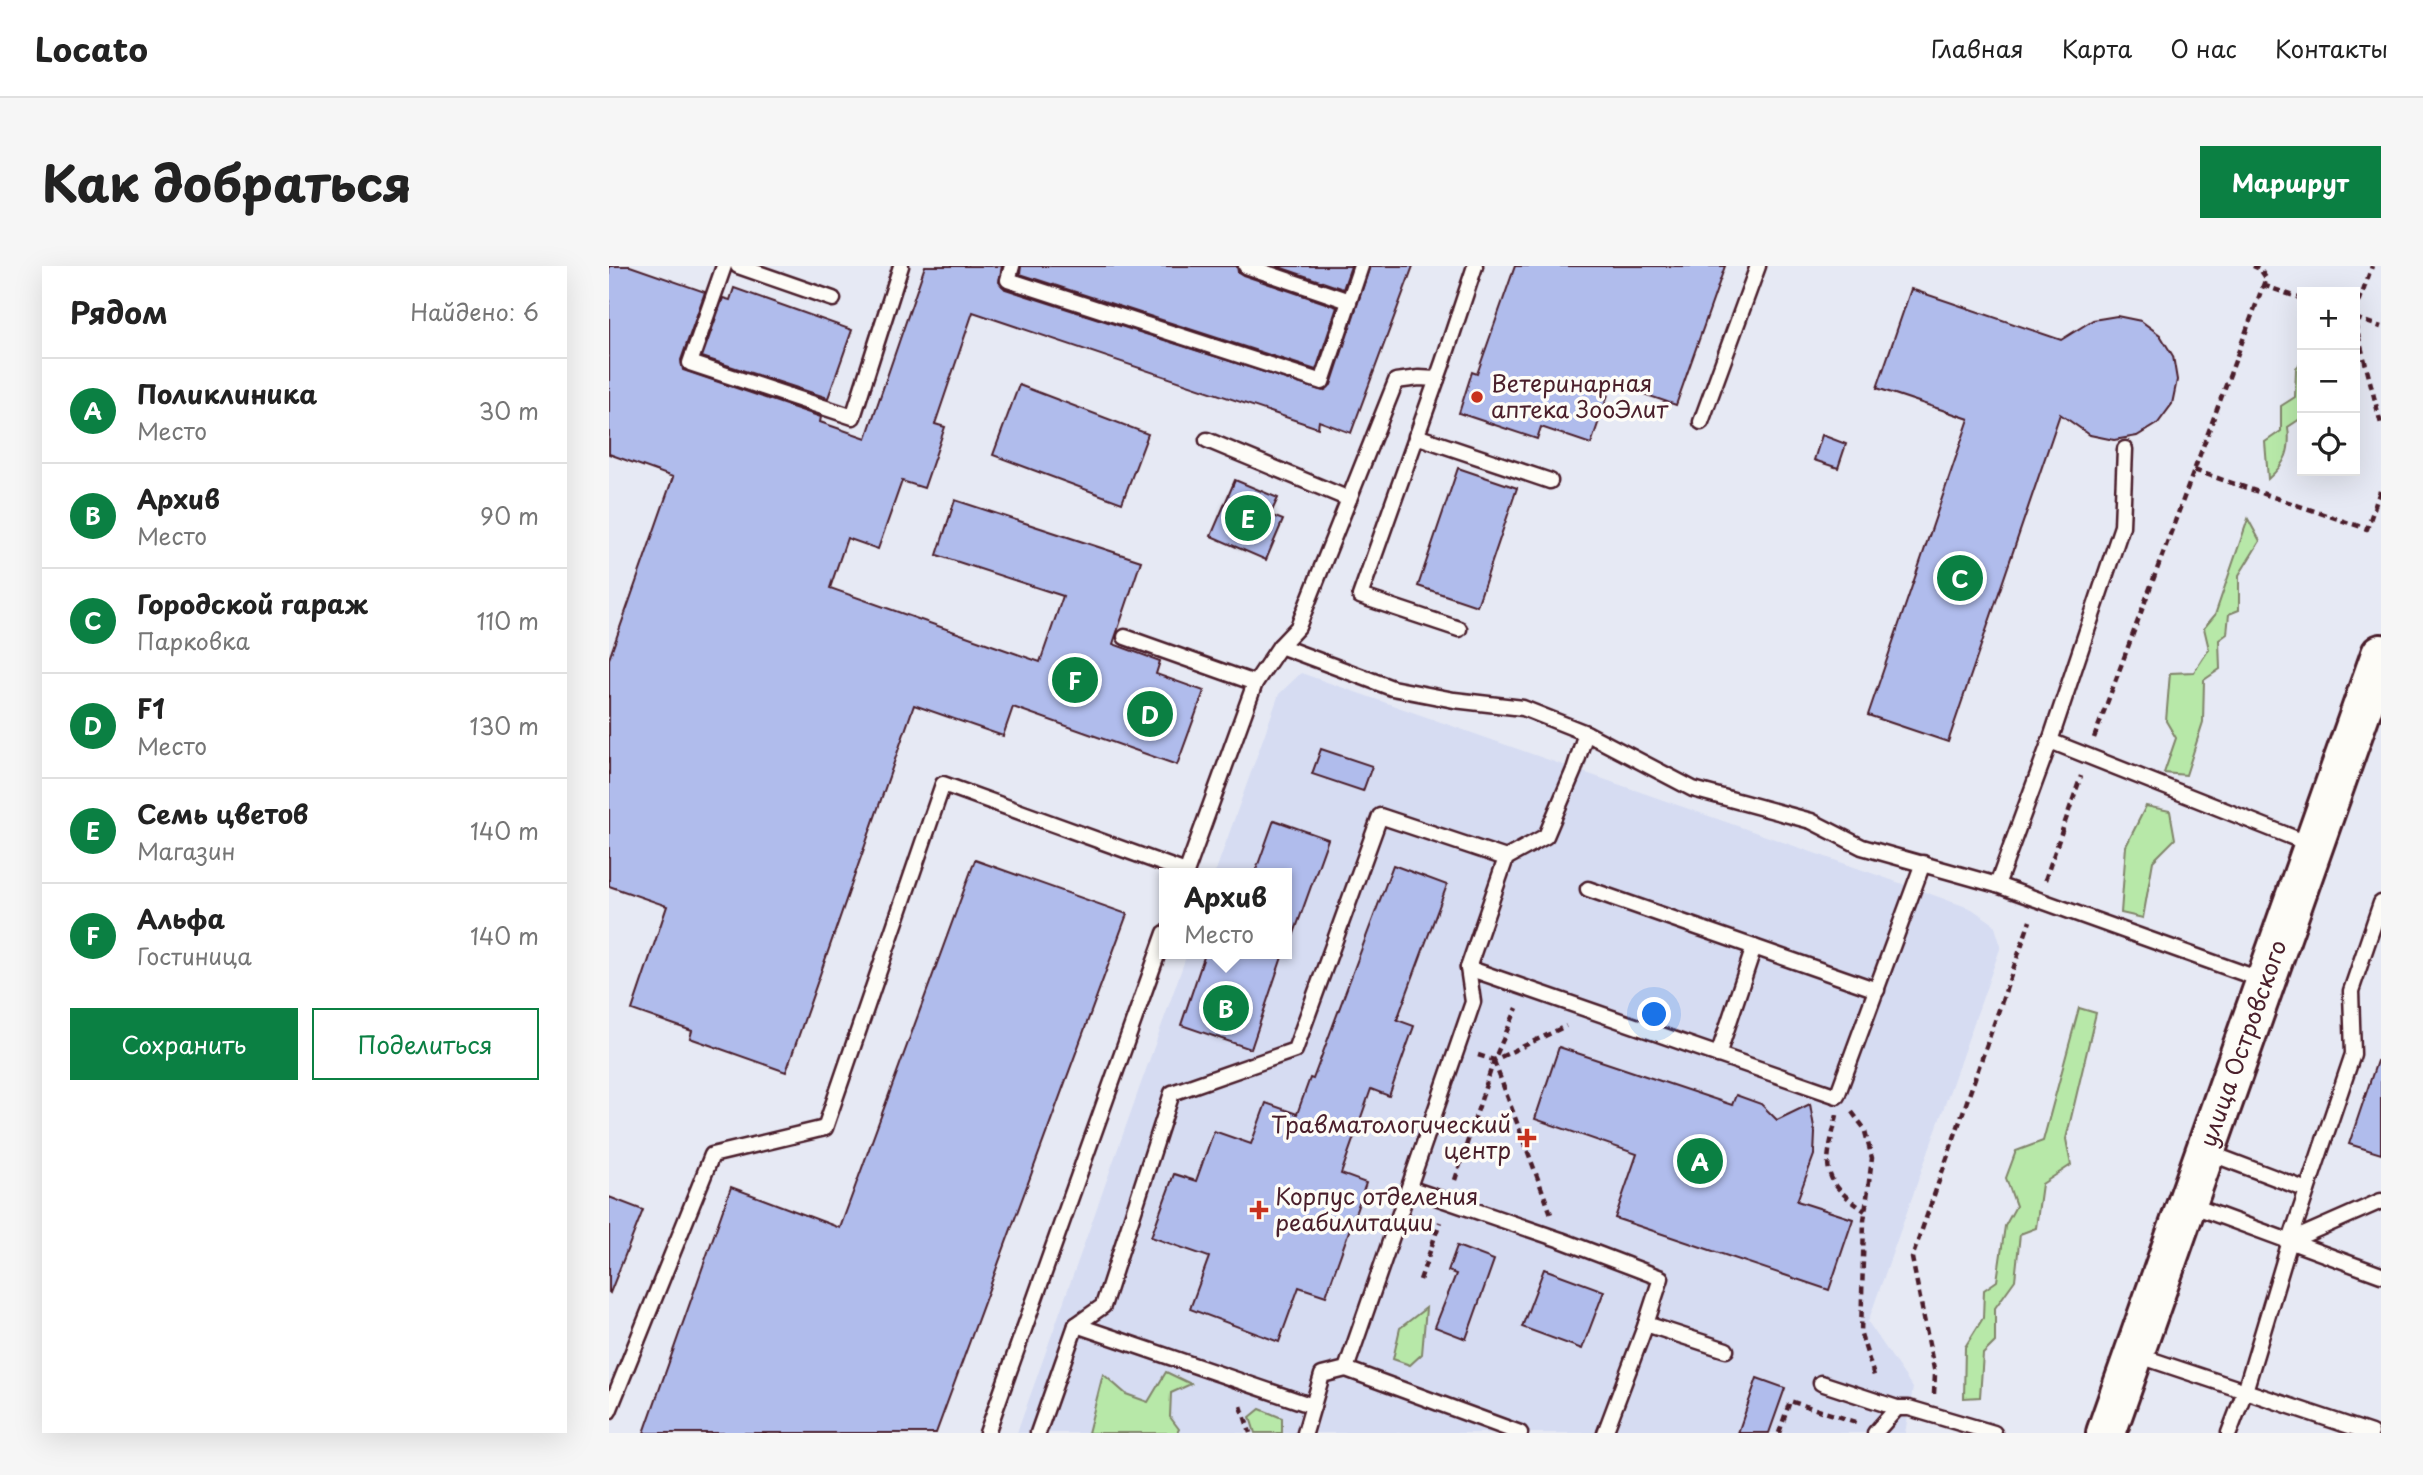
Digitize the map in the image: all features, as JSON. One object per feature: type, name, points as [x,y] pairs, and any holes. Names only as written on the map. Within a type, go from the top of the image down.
[{"type":"main road","name":"улица Островского","points":[[2106,1433],[2381,654]]},
{"type":"lane","points":[[724,266],[690,363],[853,417],[901,266]]},
{"type":"lane","points":[[1012,266],[1007,280],[1322,382],[1361,266]]},
{"type":"lane","points":[[1247,266],[1349,301]]},
{"type":"lane","points":[[1459,629],[1360,596],[1475,266]]},
{"type":"lane","points":[[1701,422],[1758,266]]},
{"type":"lane","points":[[742,267],[833,299]]},
{"type":"lane","points":[[1188,868],[1255,683],[1280,646],[1298,627],[1396,381],[1437,379]]},
{"type":"lane","points":[[1416,436],[1550,481]]},
{"type":"lane","points":[[1207,440],[1349,499]]},
{"type":"lane","points":[[1997,885],[2050,741],[2122,526],[2125,449]]},
{"type":"lane","points":[[1125,637],[1255,683]]},
{"type":"lane","points":[[1280,646],[1392,688],[1454,700],[1523,708],[1586,733],[1693,789],[1811,821],[1863,847],[1997,885],[2265,981]]},
{"type":"lane","points":[[1346,1368],[1473,1002],[1468,968],[1506,858],[1546,836],[1574,770],[1586,733]]},
{"type":"lane","points":[[2050,741],[2314,846]]},
{"type":"lane","points":[[609,1411],[712,1155],[825,1128],[943,784],[1172,868]]},
{"type":"lane","points":[[1038,1433],[1076,1325],[1103,1306],[1172,1093],[1296,1050],[1380,816],[1506,858]]},
{"type":"lane","points":[[1468,968],[1837,1096],[1923,863]]},
{"type":"lane","points":[[1587,889],[1877,990]]},
{"type":"lane","points":[[2229,1433],[2245,1391],[2290,1241],[2353,1054],[2351,991],[2381,903]]},
{"type":"lane","points":[[1718,1055],[1754,947]]},
{"type":"lane","points":[[987,1433],[1159,950]]},
{"type":"lane","points":[[2205,1151],[2307,1190]]},
{"type":"lane","points":[[1409,1188],[1561,1240],[1661,1278],[1605,1433]]},
{"type":"lane","points":[[2290,1241],[2381,1201]]},
{"type":"lane","points":[[2187,1203],[2381,1275]]},
{"type":"lane","points":[[1646,1324],[1725,1350]]},
{"type":"lane","points":[[1076,1325],[1313,1406]]},
{"type":"lane","points":[[2134,1354],[2371,1433]]},
{"type":"lane","points":[[1305,1433],[1322,1375],[1346,1368],[1485,1427],[1520,1433]]},
{"type":"lane","points":[[1821,1383],[1890,1406],[1909,1408],[1993,1433]]},
{"type":"lane","points":[[1870,1429],[1890,1406]]},
{"type":"path","points":[[1933,1415],[1935,1374],[1912,1258],[2087,757],[2266,278],[2260,269],[2253,266]]},
{"type":"path","points":[[2360,303],[2372,266]]},
{"type":"path","points":[[2263,285],[2297,297]]},
{"type":"path","points":[[2360,320],[2381,327]]},
{"type":"path","points":[[2360,338],[2381,424]]},
{"type":"path","points":[[2194,470],[2367,529],[2381,488]]},
{"type":"path","points":[[1419,1280],[1494,1060],[1517,1007]]},
{"type":"path","points":[[1494,1060],[1596,1012]]},
{"type":"path","points":[[1494,1060],[1561,1240]]},
{"type":"path","points":[[1838,1108],[1827,1158],[1830,1177],[1842,1195],[1865,1212]]},
{"type":"path","points":[[1846,1110],[1853,1112],[1864,1128],[1872,1158],[1865,1212],[1861,1334],[1890,1406]]},
{"type":"path","points":[[1779,1433],[1790,1401],[1870,1429]]},
{"type":"shaded area","name":"Травматологический центр","points":[[1301,673],[1972,909],[1994,924],[2001,946],[1868,1322],[1913,1388],[1905,1433],[1017,1433],[1185,959],[1292,959],[1292,868],[1217,868],[1279,694]]},
{"type":"green space","points":[[2296,368],[2297,421],[2288,427],[2286,456],[2268,479],[2265,442],[2281,431],[2281,406],[2295,397]]},
{"type":"green space","points":[[2248,519],[2260,541],[2239,575],[2239,610],[2229,614],[2227,634],[2219,640],[2220,669],[2204,680],[2203,722],[2186,775],[2164,773],[2176,738],[2166,721],[2170,673],[2194,672],[2209,649],[2204,628],[2215,615]]},
{"type":"green space","points":[[2146,806],[2170,811],[2175,839],[2153,861],[2143,918],[2121,913],[2126,846]]},
{"type":"green space","points":[[2079,1008],[2096,1013],[2066,1139],[2071,1165],[2042,1184],[2036,1228],[2020,1234],[2015,1280],[1995,1308],[1995,1342],[1983,1354],[1980,1397],[1964,1398],[1965,1347],[1983,1318],[1984,1290],[1997,1281],[2005,1226],[2016,1206],[2006,1178],[2016,1151],[2043,1141]]},
{"type":"green space","points":[[1426,1308],[1422,1354],[1410,1365],[1393,1359],[1400,1328]]},
{"type":"green space","points":[[1166,1372],[1191,1384],[1171,1393],[1170,1417],[1179,1429],[1177,1433],[1088,1433],[1103,1374],[1126,1394],[1148,1402]]},
{"type":"green space","points":[[1260,1409],[1282,1418],[1282,1433],[1255,1433],[1250,1417]]},
{"type":"building","points":[[609,266],[630,266],[705,292],[681,360],[683,370],[821,417],[820,422],[866,438],[925,266],[1002,266],[999,282],[1005,289],[1323,391],[1331,385],[1370,266],[1413,266],[1351,433],[1319,421],[1318,428],[973,312],[935,424],[945,427],[924,488],[902,481],[878,549],[847,538],[830,588],[1040,662],[1063,596],[937,555],[955,500],[1141,561],[1113,644],[1160,661],[1156,674],[1204,691],[1177,765],[1013,707],[1003,736],[914,705],[786,1072],[690,1038],[692,1031],[632,1010],[667,906],[609,886],[609,659],[673,477],[609,454]]},
{"type":"building","points":[[1021,266],[1237,266],[1238,272],[1243,275],[1337,307],[1316,370],[1020,274]]},
{"type":"building","points":[[1276,266],[1351,266],[1343,289]]},
{"type":"building","points":[[1515,266],[1725,266],[1676,405],[1612,383],[1591,444],[1541,427],[1537,439],[1459,413],[1472,372],[1477,374]]},
{"type":"building","points":[[734,288],[852,330],[828,398],[702,357],[723,298],[730,300]]},
{"type":"building","points":[[1911,289],[2061,340],[2093,320],[2117,316],[2141,321],[2160,335],[2173,356],[2177,380],[2172,404],[2158,423],[2137,436],[2114,440],[2090,435],[2060,414],[1948,742],[1868,715],[1969,419],[1877,388]]},
{"type":"building","points":[[1019,385],[1148,434],[1122,503],[993,455]]},
{"type":"building","points":[[1822,435],[1846,444],[1838,468],[1814,460]]},
{"type":"building","points":[[1458,468],[1517,488],[1477,606],[1418,586]]},
{"type":"building","points":[[1235,480],[1278,498],[1270,515],[1283,520],[1266,560],[1211,536]]},
{"type":"building","points":[[1321,749],[1372,766],[1363,791],[1312,774]]},
{"type":"building","points":[[1274,820],[1328,839],[1292,939],[1292,868],[1257,868]]},
{"type":"building","points":[[975,860],[1127,914],[936,1433],[644,1433],[731,1187],[840,1228]]},
{"type":"building","name":"Корпус отделения реабилитации","points":[[1393,865],[1447,885],[1397,1020],[1414,1026],[1389,1096],[1371,1089],[1341,1174],[1366,1183],[1326,1296],[1299,1287],[1279,1342],[1190,1309],[1209,1257],[1151,1237],[1174,1174],[1196,1181],[1214,1131],[1251,1144],[1266,1103],[1297,1114],[1310,1078],[1313,1079]]},
{"type":"building","points":[[1203,959],[1281,959],[1251,1049],[1181,1025]]},
{"type":"building","points":[[1559,1047],[1732,1105],[1736,1095],[1761,1104],[1777,1120],[1810,1104],[1815,1133],[1814,1155],[1797,1201],[1853,1219],[1829,1290],[1615,1218],[1637,1154],[1535,1119]]},
{"type":"building","points":[[2377,1061],[2381,1062],[2381,1154],[2349,1144]]},
{"type":"building","points":[[609,1197],[643,1210],[610,1293],[609,1292]]},
{"type":"building","points":[[1457,1246],[1494,1260],[1466,1339],[1435,1327],[1456,1274],[1448,1271]]},
{"type":"building","points":[[1544,1269],[1604,1291],[1582,1349],[1522,1327]]},
{"type":"building","points":[[1757,1378],[1785,1388],[1769,1433],[1738,1433]]},
{"type":"place","name":"Ветеринарная аптека ЗооЭлит","points":[[1477,397]]},
{"type":"place","name":"Семь цветов","points":[[1248,518]]},
{"type":"place","name":"Городской гараж","points":[[1960,578]]},
{"type":"place","name":"Альфа","points":[[1075,680]]},
{"type":"place","name":"F1","points":[[1150,714]]},
{"type":"place","name":"Архив","points":[[1226,1008]]},
{"type":"place","name":"Травматологический центр","points":[[1527,1138]]},
{"type":"place","name":"Поликлиника","points":[[1700,1161]]},
{"type":"place","name":"Корпус отделения реабилитации","points":[[1259,1210]]}]
